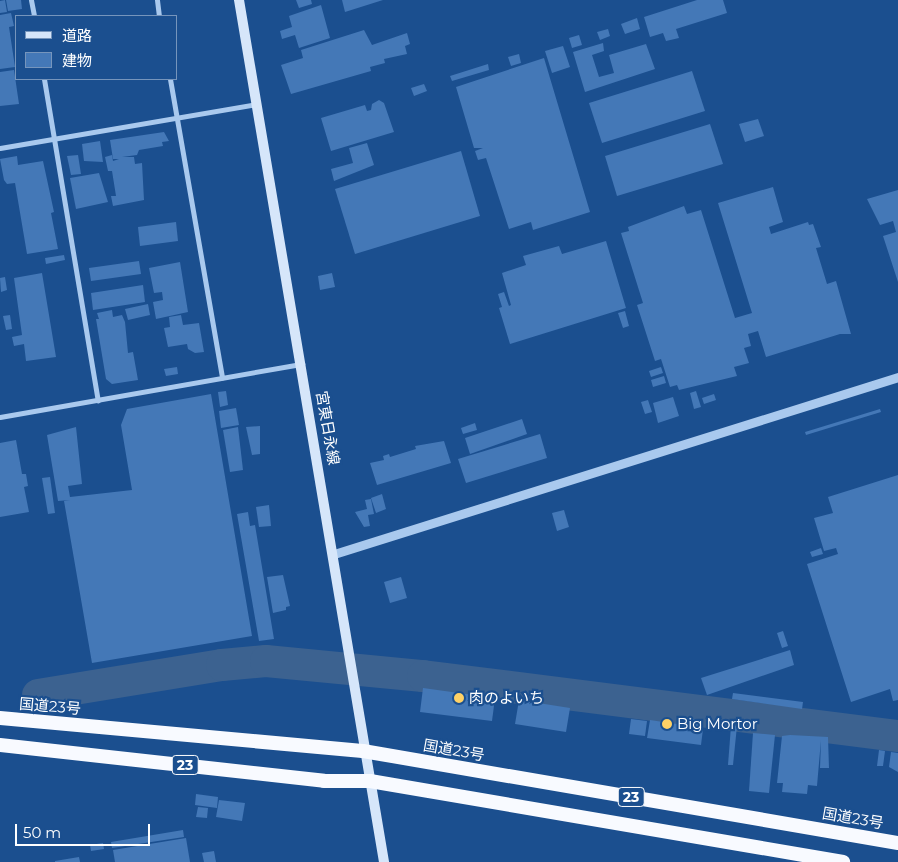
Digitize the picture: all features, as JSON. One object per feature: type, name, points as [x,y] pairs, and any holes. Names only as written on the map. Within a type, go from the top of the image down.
[{"type":"highway","name":"国道23号","points":[[0,718],[363,751],[898,843]]},
{"type":"highway","name":"23","points":[[0,745],[324,781],[370,782],[843,862]]},
{"type":"main road","name":"宮東日永線","points":[[239,0],[334,554],[363,751],[384,862]]},
{"type":"street","points":[[31,0],[34,15]]},
{"type":"street","points":[[157,0],[159,15]]},
{"type":"street","points":[[44,80],[98,400]]},
{"type":"street","points":[[170,80],[222,377]]},
{"type":"street","points":[[0,148],[257,104]]},
{"type":"street","points":[[0,417],[302,364]]},
{"type":"street","points":[[334,554],[898,377]]},
{"type":"building","points":[[5,0],[7,12],[0,13],[0,1]]},
{"type":"building","points":[[6,0],[21,0],[22,9],[8,11]]},
{"type":"building","points":[[296,0],[311,0],[312,4],[299,8]]},
{"type":"building","points":[[342,0],[383,0],[345,12]]},
{"type":"building","points":[[697,0],[723,0],[727,13],[676,29],[679,38],[666,41],[663,33],[650,37],[644,17]]},
{"type":"building","points":[[321,5],[330,38],[299,48],[295,35],[282,39],[280,31],[292,27],[289,16]]},
{"type":"building","points":[[11,13],[14,26],[9,27],[15,67],[0,69],[0,15]]},
{"type":"building","points":[[637,18],[640,29],[625,34],[621,24]]},
{"type":"building","points":[[608,29],[610,36],[600,40],[597,32]]},
{"type":"building","points":[[364,30],[372,45],[407,33],[410,44],[405,46],[407,54],[384,59],[385,63],[370,67],[371,71],[291,94],[281,65],[303,58],[301,50]]},
{"type":"building","points":[[579,35],[582,45],[572,48],[569,38]]},
{"type":"building","points":[[603,43],[604,51],[592,55],[599,77],[614,73],[609,55],[646,44],[655,69],[585,92],[573,52]]},
{"type":"building","points":[[563,46],[570,67],[552,73],[545,51]]},
{"type":"building","points":[[519,54],[521,63],[511,66],[508,57]]},
{"type":"building","points":[[544,58],[590,212],[533,230],[531,222],[509,229],[486,158],[478,160],[475,151],[483,148],[474,148],[456,87]]},
{"type":"building","points":[[488,64],[489,70],[452,81],[450,76]]},
{"type":"building","points":[[14,70],[19,104],[0,106],[0,72]]},
{"type":"building","points":[[692,71],[705,111],[602,143],[589,103]]},
{"type":"building","points":[[424,84],[427,91],[414,96],[411,88]]},
{"type":"building","points":[[379,100],[384,103],[394,132],[331,151],[321,118],[365,105],[367,111],[371,110],[372,104]]},
{"type":"building","points":[[758,119],[764,136],[745,142],[739,124]]},
{"type":"building","points":[[710,124],[723,164],[617,196],[605,156]]},
{"type":"building","points":[[164,132],[169,141],[162,142],[163,146],[139,150],[137,155],[122,157],[134,157],[135,164],[142,163],[144,200],[113,206],[111,196],[116,196],[112,171],[108,171],[105,157],[112,155],[113,161],[119,159],[113,159],[110,140]]},
{"type":"building","points":[[100,141],[103,162],[84,161],[82,144]]},
{"type":"building","points":[[367,143],[374,165],[334,181],[331,169],[353,163],[349,148]]},
{"type":"building","points":[[461,151],[480,216],[355,254],[335,189]]},
{"type":"building","points":[[78,155],[81,174],[71,175],[67,156]]},
{"type":"building","points":[[17,156],[18,165],[43,161],[54,212],[51,213],[58,249],[27,254],[15,183],[7,184],[4,180],[0,159]]},
{"type":"building","points":[[99,173],[108,202],[76,209],[70,178]]},
{"type":"building","points":[[773,187],[783,222],[769,227],[771,234],[808,222],[809,225],[813,224],[821,247],[816,248],[827,284],[836,281],[851,334],[840,334],[766,357],[758,331],[748,334],[751,346],[744,348],[749,363],[734,367],[737,376],[679,390],[677,385],[670,387],[661,359],[655,361],[637,305],[643,303],[621,233],[629,231],[628,227],[684,206],[687,214],[701,210],[735,318],[752,313],[718,203]]},
{"type":"building","points":[[898,190],[898,282],[883,236],[896,232],[893,221],[880,225],[867,199]]},
{"type":"building","points":[[176,222],[178,241],[140,246],[138,227]]},
{"type":"building","points":[[606,241],[626,308],[510,344],[499,308],[502,307],[498,294],[504,292],[509,306],[511,305],[502,273],[526,265],[523,256],[559,246],[562,254]]},
{"type":"building","points":[[64,255],[65,260],[46,264],[45,258]]},
{"type":"building","points":[[139,261],[141,274],[91,281],[89,268]]},
{"type":"building","points":[[180,262],[188,312],[156,319],[153,302],[163,300],[162,292],[154,293],[149,268]]},
{"type":"building","points":[[42,273],[56,357],[26,361],[24,344],[14,346],[12,337],[22,335],[14,278]]},
{"type":"building","points":[[332,273],[335,287],[320,290],[318,276]]},
{"type":"building","points":[[5,277],[7,290],[1,292],[0,278]]},
{"type":"building","points":[[143,285],[145,302],[93,310],[91,293]]},
{"type":"building","points":[[148,304],[150,315],[128,320],[125,309]]},
{"type":"building","points":[[112,310],[113,317],[122,315],[125,322],[128,353],[133,352],[138,380],[112,384],[106,379],[96,319],[99,319],[97,313]]},
{"type":"building","points":[[625,311],[629,326],[623,328],[618,313]]},
{"type":"building","points":[[10,315],[12,329],[6,330],[3,316]]},
{"type":"building","points":[[181,315],[183,325],[199,323],[204,352],[195,353],[188,349],[187,344],[168,347],[164,328],[170,327],[169,317]]},
{"type":"building","points":[[177,367],[178,374],[166,376],[164,369]]},
{"type":"building","points":[[661,367],[663,373],[651,377],[649,371]]},
{"type":"building","points":[[664,376],[666,383],[653,387],[651,380]]},
{"type":"building","points":[[226,391],[228,405],[220,407],[218,392]]},
{"type":"building","points":[[696,391],[701,407],[694,409],[690,393]]},
{"type":"building","points":[[211,394],[252,636],[92,663],[64,501],[70,500],[58,501],[47,435],[76,427],[82,484],[68,486],[70,497],[132,490],[121,425],[127,409]]},
{"type":"building","points":[[714,394],[716,400],[704,404],[702,398]]},
{"type":"building","points":[[673,397],[679,416],[658,423],[653,403]]},
{"type":"building","points":[[648,400],[652,412],[645,414],[641,402]]},
{"type":"building","points":[[236,408],[239,425],[221,428],[219,411]]},
{"type":"building","points":[[880,409],[881,412],[806,435],[805,432]]},
{"type":"building","points":[[522,419],[527,434],[470,454],[465,438]]},
{"type":"building","points":[[475,423],[477,430],[463,434],[461,428]]},
{"type":"building","points":[[260,426],[260,454],[252,455],[246,427]]},
{"type":"building","points":[[238,427],[243,470],[230,472],[223,430]]},
{"type":"building","points":[[540,434],[547,458],[466,483],[458,459]]},
{"type":"building","points":[[16,440],[22,474],[26,474],[28,486],[24,487],[29,512],[0,517],[0,443]]},
{"type":"building","points":[[444,441],[451,463],[377,485],[370,463],[384,460],[383,456],[389,454],[390,457],[416,449],[415,446]]},
{"type":"building","points":[[898,475],[898,700],[893,701],[890,689],[851,702],[807,564],[838,554],[836,548],[824,551],[814,518],[833,513],[828,497]]},
{"type":"building","points":[[50,477],[55,513],[48,514],[42,478]]},
{"type":"building","points":[[382,494],[386,509],[376,513],[371,498]]},
{"type":"building","points":[[371,499],[374,514],[368,515],[370,526],[364,527],[355,512],[367,509],[365,500]]},
{"type":"building","points":[[269,505],[271,526],[259,527],[256,507]]},
{"type":"building","points":[[564,510],[569,527],[557,531],[552,513]]},
{"type":"building","points":[[248,512],[250,526],[255,525],[274,639],[259,641],[237,514]]},
{"type":"building","points":[[821,548],[823,554],[812,557],[810,552]]},
{"type":"building","points":[[283,575],[290,606],[286,607],[286,610],[273,613],[267,577]]},
{"type":"building","points":[[401,577],[407,598],[390,603],[384,582]]},
{"type":"building","points":[[783,631],[788,646],[782,648],[777,633]]},
{"type":"building","points":[[790,650],[794,665],[707,695],[701,678]]},
{"type":"building","points":[[423,688],[495,698],[492,721],[420,712]]},
{"type":"building","points":[[733,693],[803,702],[802,709],[732,699]]},
{"type":"building","points":[[519,700],[570,708],[566,732],[515,724]]},
{"type":"building","points":[[678,716],[699,720],[698,729],[703,729],[701,745],[647,738],[650,720],[677,724]]},
{"type":"building","points":[[631,719],[647,721],[645,736],[629,734]]},
{"type":"building","points":[[731,726],[737,726],[733,765],[728,765]]},
{"type":"building","points":[[753,733],[775,735],[769,793],[749,791]]},
{"type":"building","points":[[782,736],[828,737],[829,768],[820,768],[821,740],[817,786],[808,785],[807,794],[782,792],[783,783],[777,783]]},
{"type":"building","points":[[879,750],[885,751],[883,766],[877,766]]},
{"type":"building","points":[[891,752],[898,753],[898,772],[889,767]]},
{"type":"building","points":[[196,794],[218,797],[217,808],[195,805]]},
{"type":"building","points":[[219,800],[245,803],[242,821],[216,817]]},
{"type":"building","points":[[198,807],[208,808],[207,818],[196,817]]},
{"type":"building","points":[[183,830],[184,837],[112,848],[111,842]]},
{"type":"building","points":[[186,838],[190,862],[115,862],[113,850]]},
{"type":"building","points":[[103,843],[104,849],[91,851],[90,845]]},
{"type":"building","points":[[214,851],[216,862],[204,862],[202,853]]},
{"type":"building","points":[[79,857],[80,862],[55,862],[55,861]]},
{"type":"waterway","points":[[38,695],[222,665],[266,661],[423,676],[898,736]]},
{"type":"place","name":"肉のよいち","points":[[459,698]]},
{"type":"place","name":"Big Mortor","points":[[667,724]]}]
